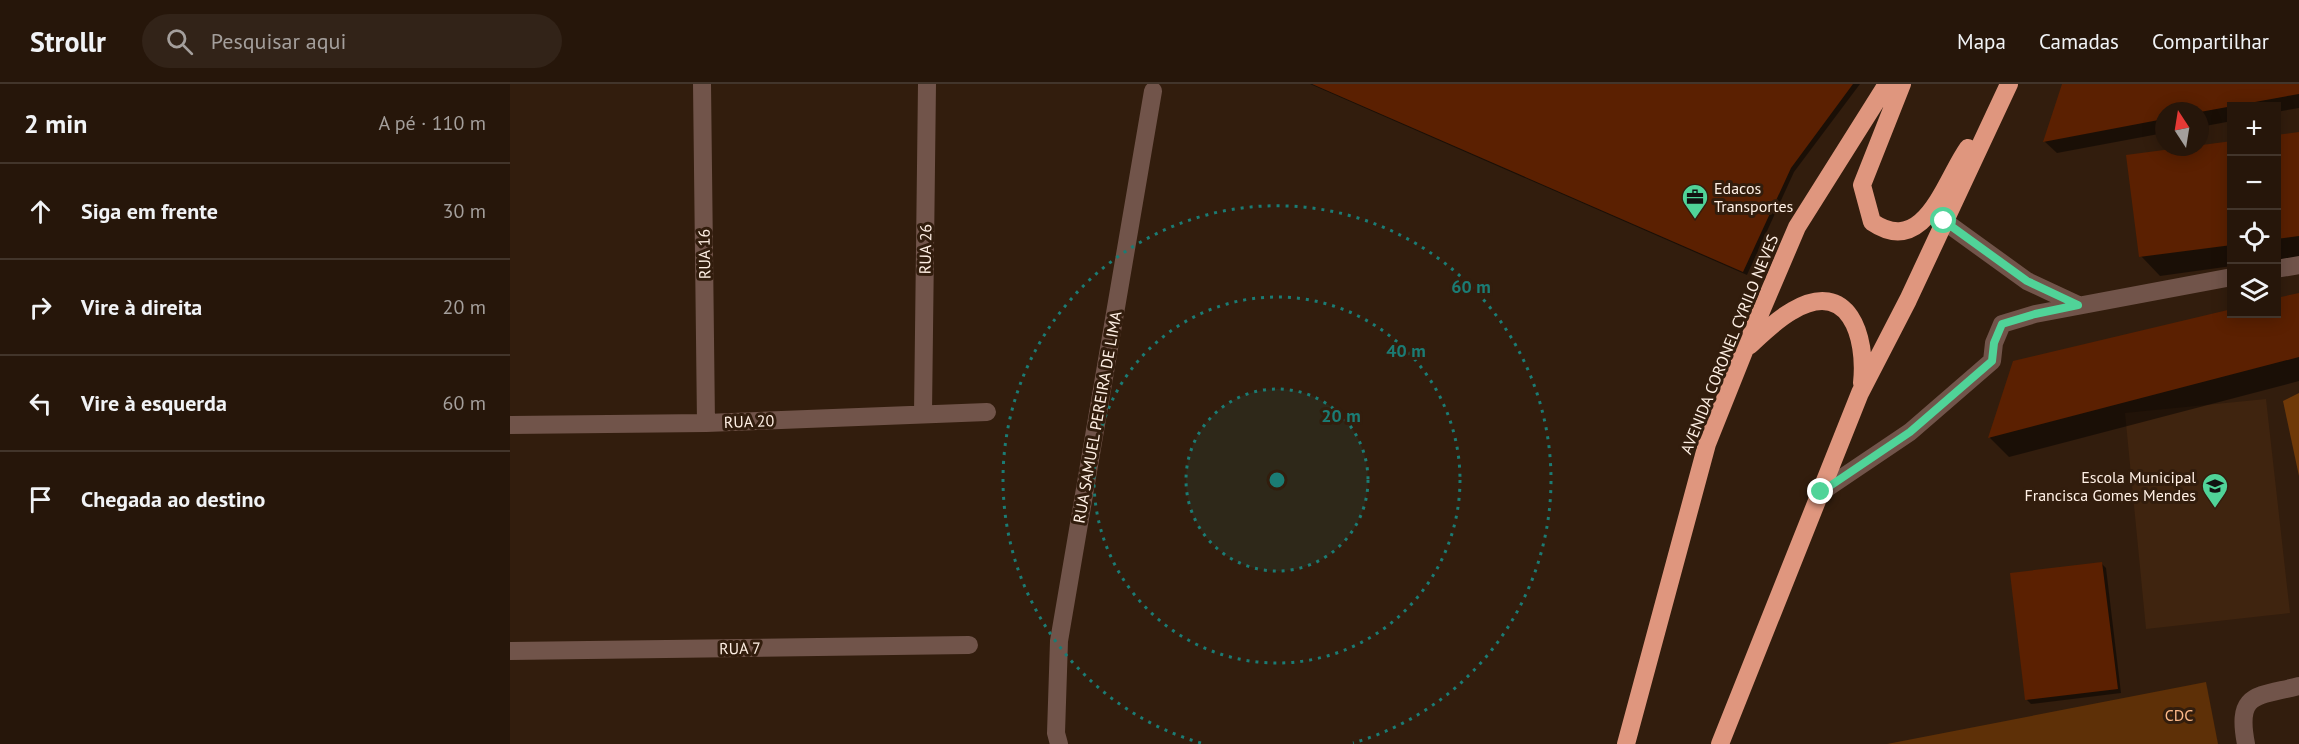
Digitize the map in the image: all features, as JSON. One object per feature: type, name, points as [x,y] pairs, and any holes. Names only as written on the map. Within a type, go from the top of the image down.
[{"type":"highway","name":"AVENIDA CORONEL CYRILO NEVES","points":[[1626,744],[1707,444],[1797,227],[1887,84]]},
{"type":"highway","points":[[1902,84],[1862,185],[1872,222],[1884,230],[1904,230],[1920,225],[1933,209],[1963,155],[2007,92]]},
{"type":"highway","points":[[1720,744],[1860,393],[1908,300],[2007,92]]},
{"type":"highway","points":[[1745,349],[1794,309],[1828,301],[1843,308],[1858,329],[1863,363],[1860,393]]},
{"type":"street","name":"RUA 16","points":[[702,84],[706,423]]},
{"type":"street","name":"RUA 26","points":[[923,414],[927,84]]},
{"type":"street","name":"RUA SAMUEL PEREIRA DE LIMA","points":[[1059,744],[1056,733],[1059,641],[1153,90]]},
{"type":"street","points":[[1944,221],[2027,281],[2078,305]]},
{"type":"street","points":[[2281,268],[2299,265]]},
{"type":"street","points":[[1821,492],[1910,432],[1992,361],[1994,343],[2002,324],[2078,305],[2227,278]]},
{"type":"street","name":"RUA 20","points":[[510,425],[706,423],[987,412]]},
{"type":"street","name":"RUA 7","points":[[510,651],[969,645]]},
{"type":"street","points":[[2246,744],[2241,720],[2245,706],[2256,697],[2299,686]]},
{"type":"shaded area","points":[[2299,393],[2299,476],[2283,401]]},
{"type":"shaded area","points":[[2266,399],[2290,613],[2146,629],[2125,413]]},
{"type":"green space","name":"CDC","points":[[2206,682],[2218,744],[1887,744]]},
{"type":"building","name":"Edacos Transportes","points":[[1312,84],[1853,84],[1791,168],[1743,272]]},
{"type":"building","points":[[2062,84],[2299,84],[2299,94],[2255,102],[2227,102],[2227,107],[2209,110],[2209,102],[2155,102],[2155,121],[2043,142]]},
{"type":"building","points":[[2299,132],[2299,236],[2281,238],[2281,156],[2281,134]]},
{"type":"building","points":[[2227,142],[2227,246],[2139,257],[2126,155],[2155,151],[2155,156],[2209,156],[2209,144]]},
{"type":"building","points":[[2299,293],[2299,357],[1988,438],[2013,361],[2227,310],[2227,318],[2281,318],[2281,297]]},
{"type":"building","points":[[2102,562],[2118,689],[2025,700],[2010,573]]},
{"type":"place","name":"Edacos Transportes","points":[[1695,220]]},
{"type":"place","name":"Escola Municipal Francisca Gomes Mendes","points":[[2215,509]]},
{"type":"route","points":[[1821,492],[1910,432],[1971,381],[1992,361],[1994,343],[2002,324],[2078,305],[2027,281],[1944,221]]}]
